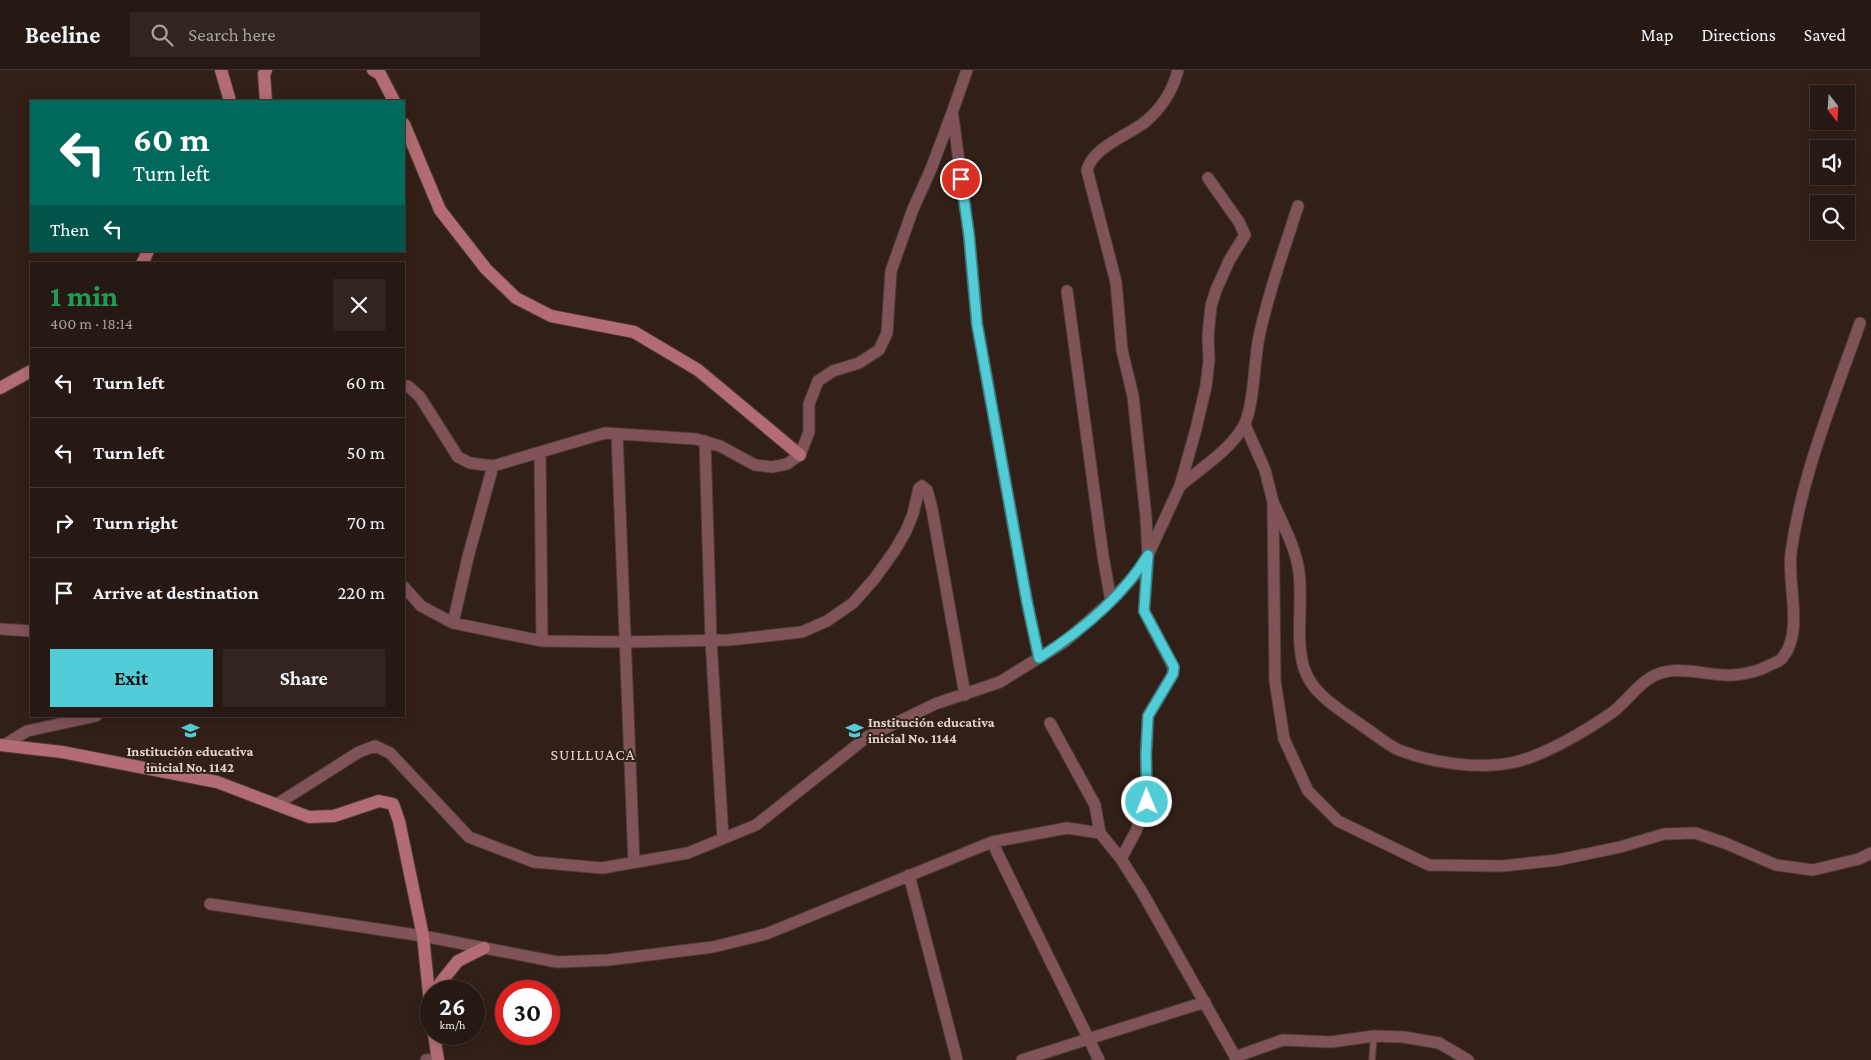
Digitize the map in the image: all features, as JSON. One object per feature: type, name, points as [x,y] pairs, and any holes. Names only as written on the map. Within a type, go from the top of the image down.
[{"type":"street","points":[[220,70],[230,100]]},
{"type":"street","points":[[266,70],[264,74],[266,100]]},
{"type":"street","points":[[373,70],[380,74],[393,100]]},
{"type":"street","points":[[405,386],[408,386],[420,397],[458,457],[470,463],[494,466],[605,433],[705,441],[755,465],[772,467],[786,464],[800,454],[809,432],[809,404],[818,381],[833,371],[859,363],[879,350],[887,332],[891,271],[913,209],[952,114],[967,70]]},
{"type":"street","points":[[1121,859],[1136,831],[1147,802],[1146,754],[1148,716],[1173,674],[1174,667],[1144,611],[1148,555],[1134,406],[1122,350],[1116,282],[1087,170],[1089,161],[1101,149],[1146,121],[1166,100],[1178,70]]},
{"type":"street","points":[[952,114],[969,235],[977,324],[1039,658]]},
{"type":"street","points":[[405,126],[440,210],[486,269],[516,298],[552,316],[634,332],[698,370],[800,454]]},
{"type":"street","points":[[277,804],[359,752],[375,746],[390,753],[469,838],[534,862],[602,868],[688,853],[756,825],[867,738],[936,704],[1000,682],[1066,641],[1111,601],[1138,572],[1148,555],[1180,486],[1206,386],[1210,361],[1208,336],[1212,306],[1223,274],[1245,235],[1239,222],[1208,178]]},
{"type":"street","points":[[1180,486],[1235,441],[1245,424],[1267,303],[1298,206]]},
{"type":"street","points":[[1067,291],[1102,556],[1111,601]]},
{"type":"street","points":[[1245,424],[1265,470],[1273,502],[1293,547],[1299,570],[1301,651],[1304,669],[1312,684],[1325,698],[1397,749],[1437,761],[1486,765],[1516,762],[1557,746],[1612,713],[1650,678],[1668,671],[1697,671],[1732,675],[1762,670],[1783,659],[1792,640],[1794,604],[1790,578],[1791,554],[1808,472],[1860,322]]},
{"type":"street","points":[[0,388],[30,372]]},
{"type":"street","points":[[617,434],[634,862]]},
{"type":"street","points":[[705,441],[711,640],[723,838]]},
{"type":"street","points":[[540,452],[542,641]]},
{"type":"street","points":[[453,623],[468,557],[494,466]]},
{"type":"street","points":[[405,588],[421,606],[453,623],[542,641],[729,640],[802,632],[827,621],[853,603],[875,578],[906,531],[913,514],[919,488],[922,486],[927,490],[932,509],[965,695]]},
{"type":"street","points":[[1273,502],[1275,681],[1284,739],[1308,791],[1338,821],[1429,865],[1502,866],[1558,860],[1620,847],[1664,834],[1695,833],[1725,843],[1776,865],[1813,870],[1859,859],[1871,853]]},
{"type":"street","points":[[0,629],[30,631]]},
{"type":"street","points":[[2,745],[28,731],[91,717]]},
{"type":"street","points":[[1050,723],[1095,805],[1100,833],[1121,859],[1205,1002],[1236,1059],[1283,1040],[1331,1042],[1374,1036],[1403,1037],[1439,1043],[1468,1060]]},
{"type":"street","points":[[2,745],[62,752],[218,782],[309,816],[334,816],[379,801],[393,804],[423,936],[429,980]]},
{"type":"street","points":[[210,904],[423,936],[557,962],[608,960],[712,947],[766,934],[992,842],[1067,828],[1100,833]]},
{"type":"street","points":[[992,842],[1099,1060]]},
{"type":"street","points":[[909,875],[957,1060]]},
{"type":"street","points":[[443,980],[458,961],[484,948]]},
{"type":"street","points":[[1022,1060],[1205,1002]]},
{"type":"street","points":[[434,1045],[434,1060]]},
{"type":"lane","points":[[1372,1060],[1374,1036]]},
{"type":"place","name":"Institución educativa inicial No. 1144","points":[[854,730]]},
{"type":"place","name":"Institución educativa inicial No. 1142","points":[[190,731]]},
{"type":"district","name":"SUILLUACA","points":[[593,754]]},
{"type":"route","points":[[961,179],[969,235],[977,324],[1027,602],[1039,658],[1066,641],[1111,601],[1138,572],[1148,555],[1144,611],[1174,667],[1173,674],[1148,716],[1146,754],[1147,802]]}]
